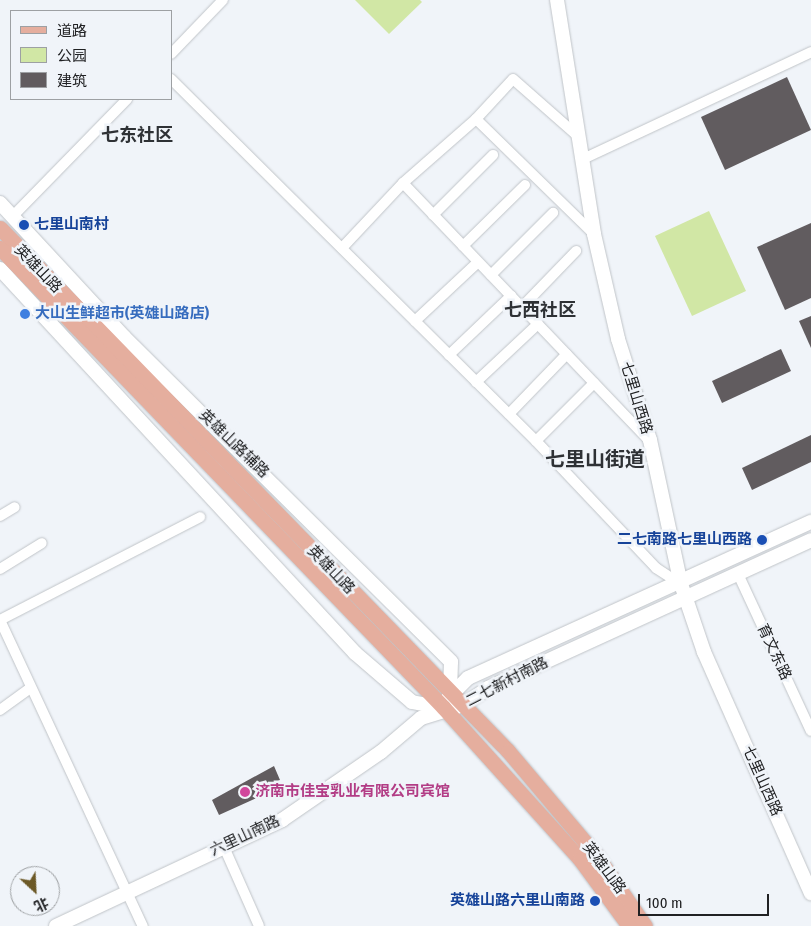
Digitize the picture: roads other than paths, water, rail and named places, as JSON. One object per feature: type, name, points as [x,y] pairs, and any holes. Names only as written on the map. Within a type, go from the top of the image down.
[{"type":"main road","name":"七里山西路","points":[[557,0],[581,139],[594,234],[618,339],[650,440],[681,584],[704,652],[811,893]]},
{"type":"main road","name":"英雄山路辅路","points":[[0,203],[124,337],[451,662],[450,692]]},
{"type":"main road","name":"英雄山路","points":[[0,228],[463,705],[596,855],[645,926]]},
{"type":"main road","name":"英雄山路","points":[[0,248],[444,708],[580,859],[629,926]]},
{"type":"main road","points":[[0,269],[355,653],[412,702],[444,708]]},
{"type":"main road","name":"二七新村南路","points":[[811,522],[681,584],[475,674],[450,692],[444,708],[463,705],[488,688],[811,540]]},
{"type":"main road","name":"六里山南路","points":[[63,925],[282,820],[381,752],[421,718],[444,708]]},
{"type":"street","points":[[172,53],[223,0]]},
{"type":"street","points":[[583,158],[811,52]]},
{"type":"street","points":[[342,248],[403,184],[476,119],[514,79],[581,139]]},
{"type":"street","points":[[172,80],[536,441],[656,568],[681,584]]},
{"type":"street","points":[[12,217],[126,100]]},
{"type":"street","points":[[476,119],[594,234]]},
{"type":"street","points":[[433,214],[493,155]]},
{"type":"street","points":[[403,184],[650,440]]},
{"type":"street","points":[[463,246],[525,185]]},
{"type":"street","points":[[491,275],[553,213]]},
{"type":"street","points":[[522,307],[576,252]]},
{"type":"street","points":[[415,321],[478,262]]},
{"type":"street","points":[[449,355],[511,296]]},
{"type":"street","points":[[476,382],[538,324]]},
{"type":"street","points":[[509,414],[567,354]]},
{"type":"street","points":[[536,441],[594,383]]},
{"type":"street","points":[[0,516],[15,506]]},
{"type":"street","points":[[143,926],[28,689],[0,620],[200,517]]},
{"type":"street","points":[[0,570],[42,542]]},
{"type":"street","name":"育文东路","points":[[738,574],[811,731]]},
{"type":"street","points":[[0,710],[28,689]]},
{"type":"street","points":[[224,847],[259,926]]},
{"type":"place","name":"七里山南村","points":[[24,225]]},
{"type":"place","name":"大山生鲜超市(英雄山路店)","points":[[25,314]]},
{"type":"place","name":"二七南路七里山西路","points":[[762,540]]},
{"type":"place","name":"济南市佳宝乳业有限公司宾馆","points":[[245,792]]},
{"type":"place","name":"英雄山路六里山南路","points":[[595,901]]},
{"type":"district","name":"七东社区","points":[[137,135]]},
{"type":"district","name":"七西社区","points":[[540,310]]},
{"type":"district","name":"七里山街道","points":[[595,459]]}]
